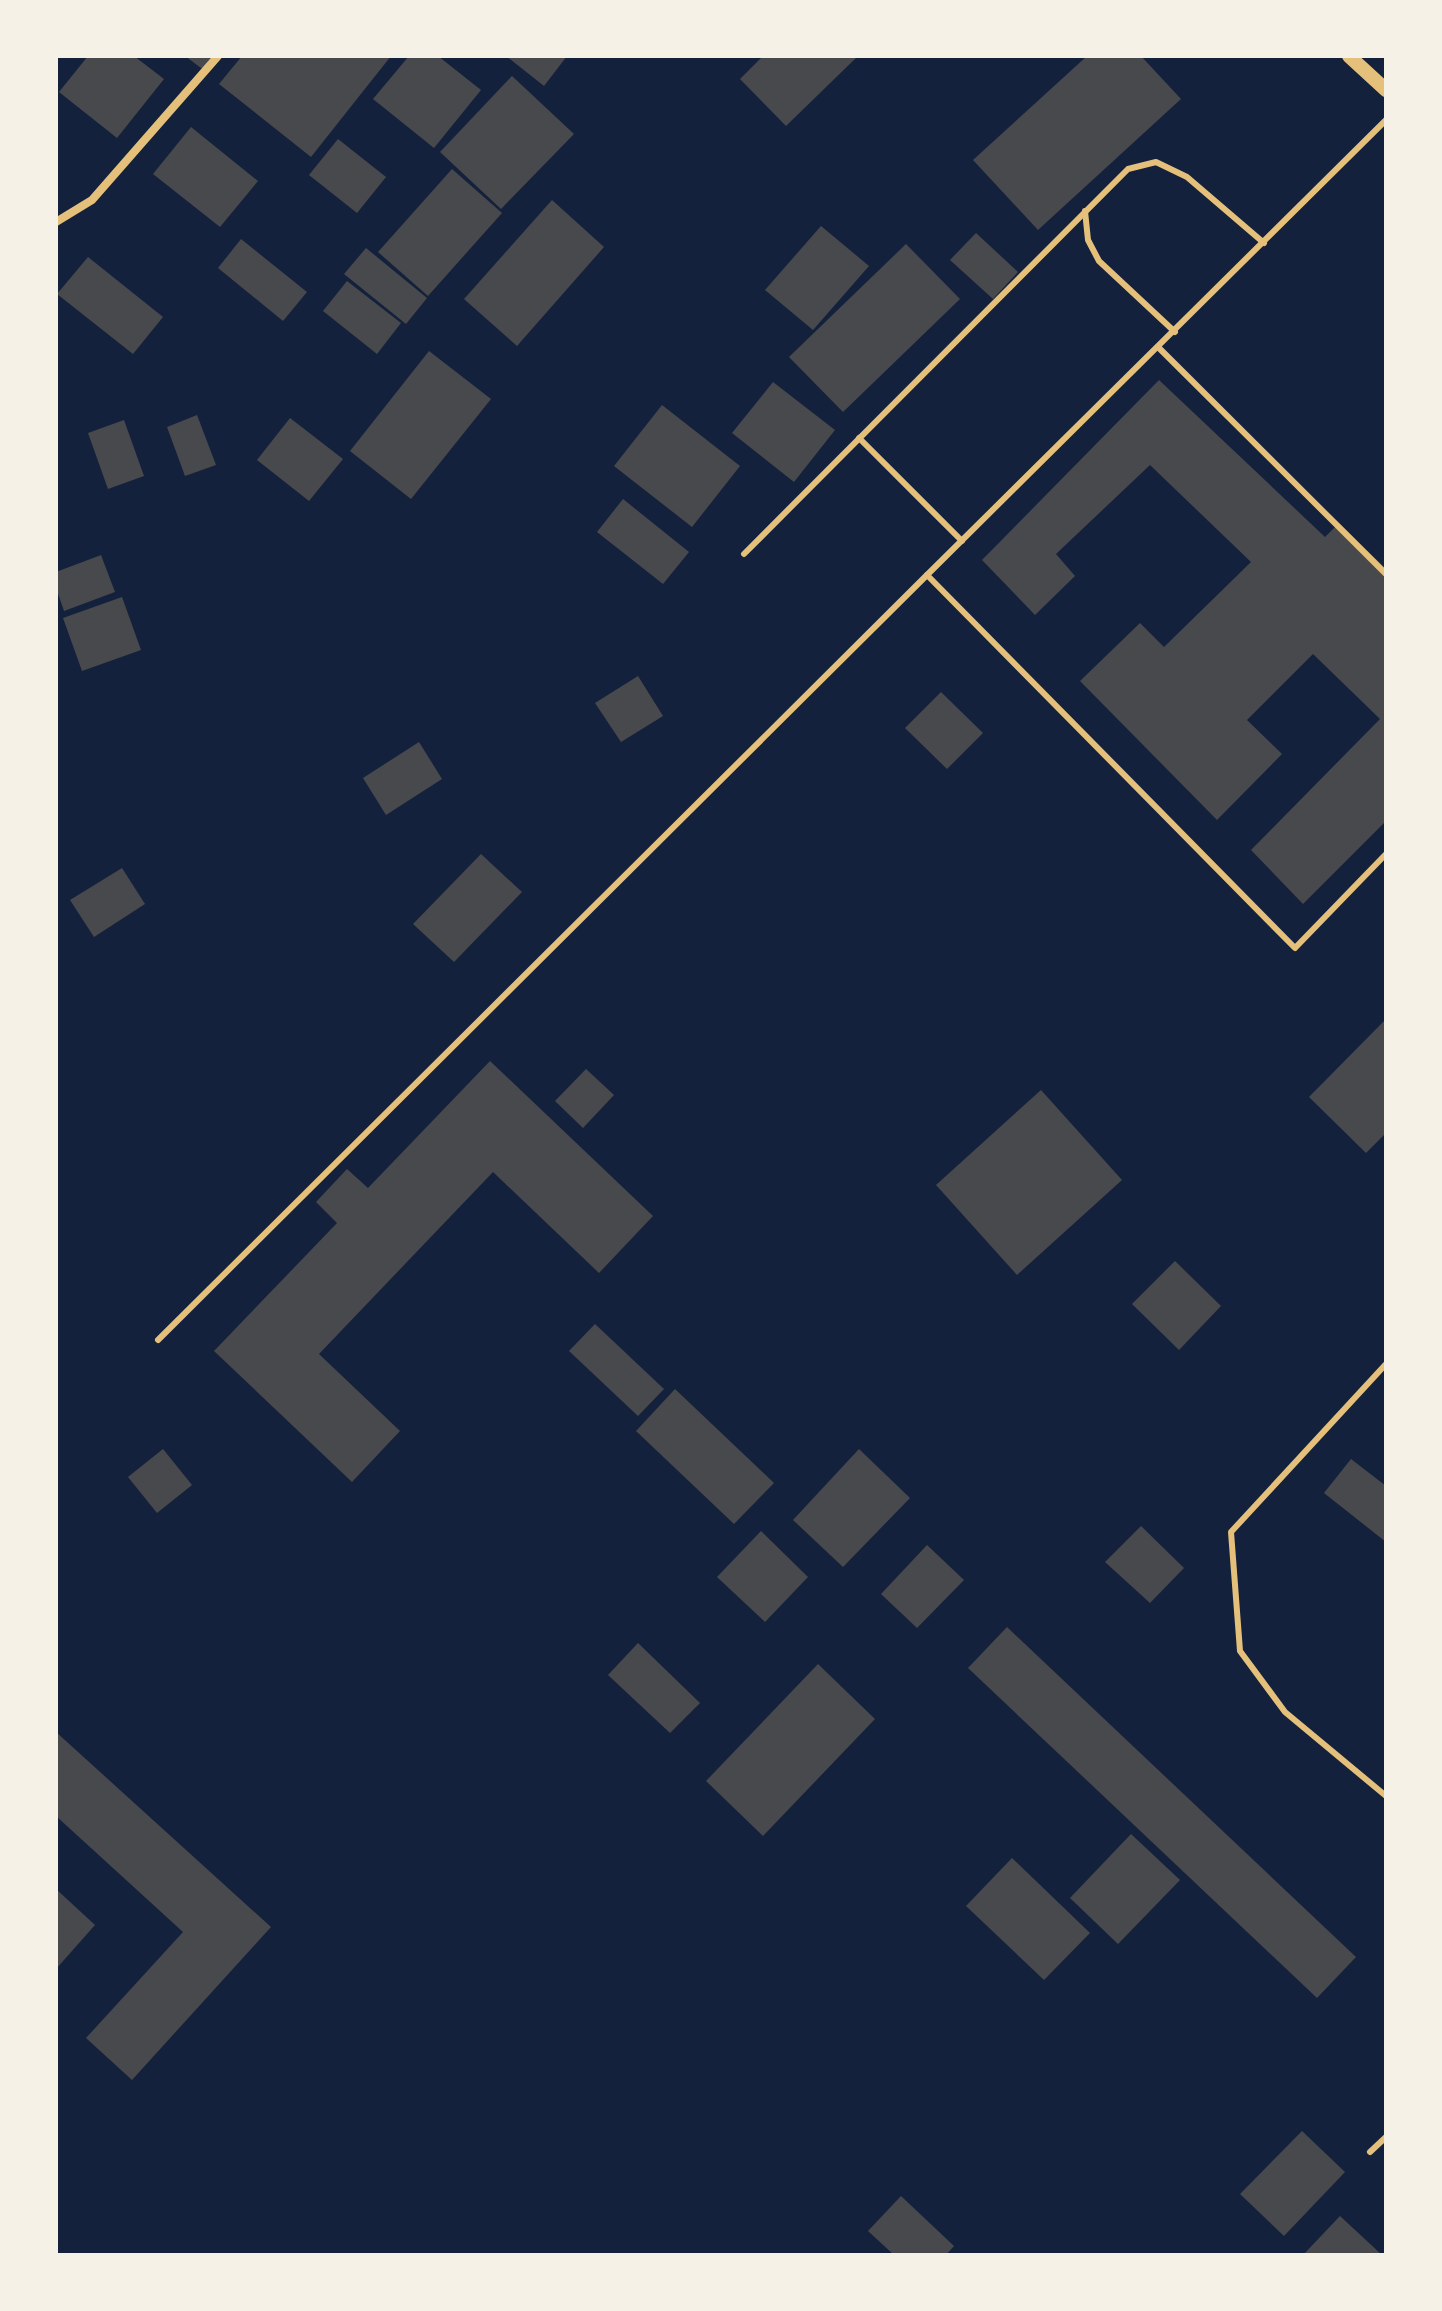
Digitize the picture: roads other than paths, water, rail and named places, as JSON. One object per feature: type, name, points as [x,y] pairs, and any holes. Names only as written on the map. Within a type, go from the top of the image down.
[{"type":"street","points":[[56,222],[92,200],[218,56]]},
{"type":"street","points":[[1349,56],[1386,90]]},
{"type":"lane","points":[[158,1340],[1386,120]]},
{"type":"lane","points":[[744,554],[1128,169],[1156,162],[1187,177],[1264,243]]},
{"type":"lane","points":[[1085,211],[1088,240],[1099,261],[1175,332]]},
{"type":"lane","points":[[1159,348],[1386,574]]},
{"type":"lane","points":[[859,438],[962,541]]},
{"type":"lane","points":[[927,575],[1295,948],[1386,854]]},
{"type":"lane","points":[[1386,1364],[1231,1532],[1240,1651],[1285,1712],[1386,1796]]},
{"type":"lane","points":[[1370,2152],[1386,2137]]}]
